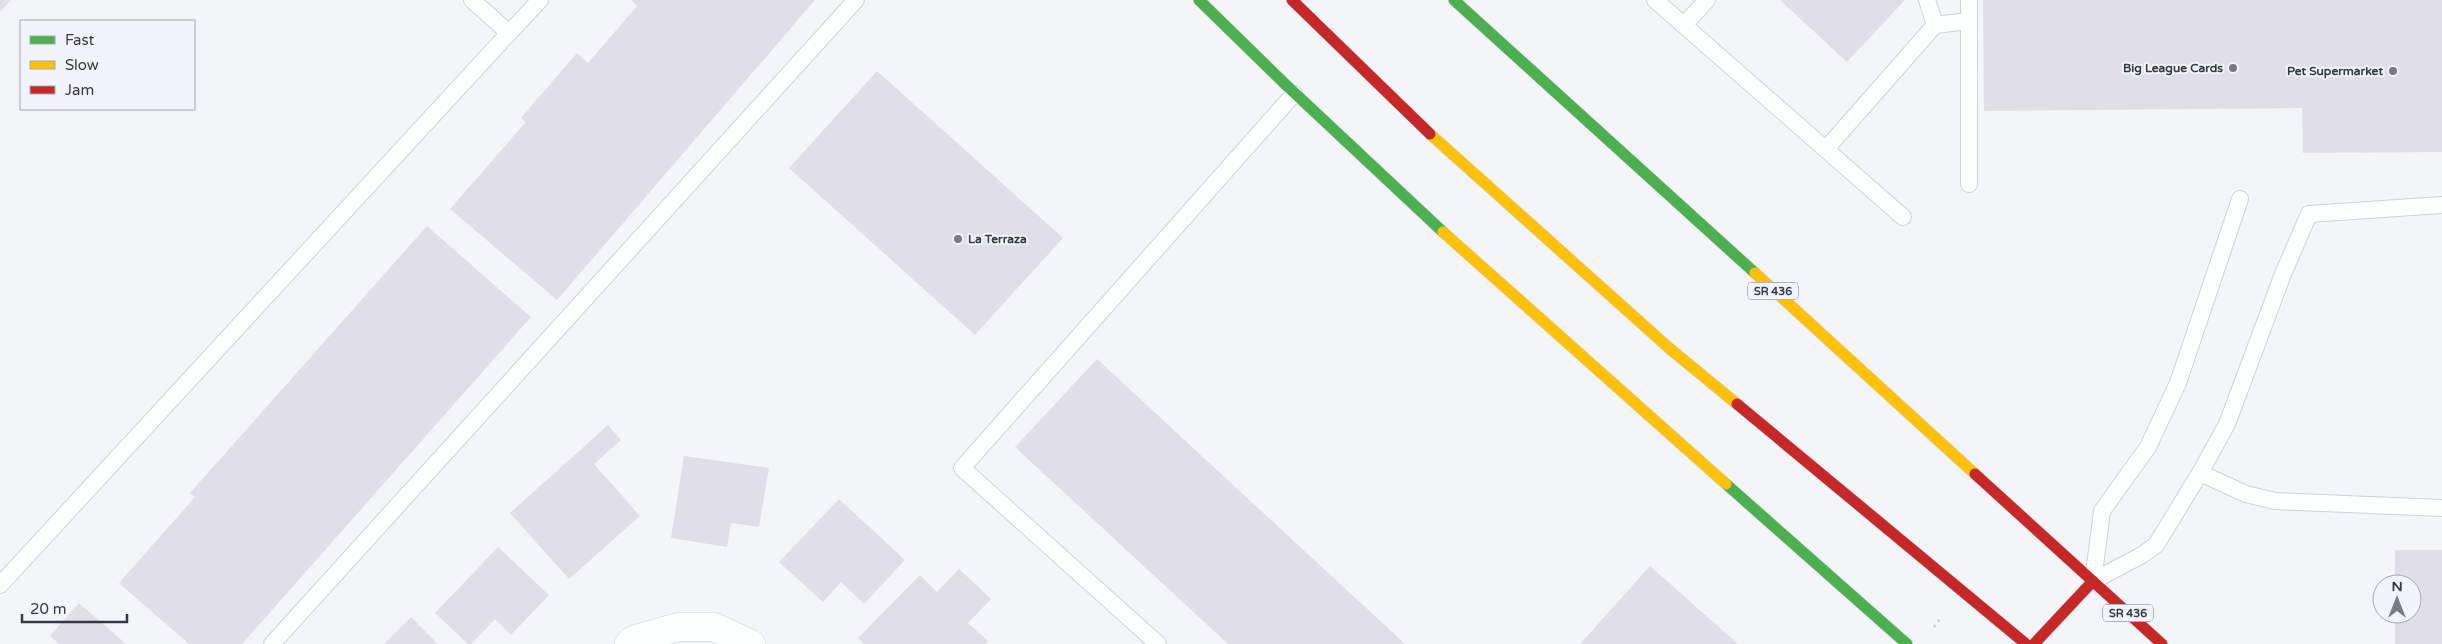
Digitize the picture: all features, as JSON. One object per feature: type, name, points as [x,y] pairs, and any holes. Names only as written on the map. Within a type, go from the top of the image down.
[{"type":"main road","points":[[1199,0],[1294,94],[1447,237],[1907,644]]},
{"type":"main road","points":[[1292,0],[1398,105],[1668,348],[2026,644]]},
{"type":"main road","name":"SR 436","points":[[1454,0],[2162,644]]},
{"type":"main road","points":[[2034,644],[2093,581]]},
{"type":"street","points":[[629,644],[633,640],[678,627],[714,627],[752,644]]},
{"type":"lane","points":[[472,0],[509,33]]},
{"type":"lane","points":[[0,586],[540,0]]},
{"type":"lane","points":[[272,644],[856,0]]},
{"type":"lane","points":[[1684,25],[1707,0]]},
{"type":"lane","points":[[1927,0],[1935,25]]},
{"type":"lane","points":[[1969,0],[1969,184]]},
{"type":"lane","points":[[1660,1],[1684,25],[1903,217]]},
{"type":"lane","points":[[1826,149],[1935,25],[1969,21]]},
{"type":"lane","points":[[1158,644],[962,468],[1294,94]]},
{"type":"lane","points":[[2093,581],[2102,511],[2148,448],[2178,383],[2240,199]]},
{"type":"lane","points":[[2093,581],[2156,545],[2200,473],[2227,424],[2283,274],[2309,214],[2442,205]]},
{"type":"lane","points":[[2200,473],[2246,494],[2275,501],[2442,508]]},
{"type":"path","points":[[1932,629],[1946,610]]},
{"type":"building","points":[[0,0],[11,0],[0,12]]},
{"type":"building","points":[[631,0],[815,0],[557,300],[450,209],[526,122],[521,118],[577,53],[588,63],[637,6]]},
{"type":"building","points":[[1780,0],[1905,0],[1847,62]]},
{"type":"building","points":[[1983,0],[2442,0],[2442,152],[2303,153],[2302,108],[1984,111]]},
{"type":"building","points":[[877,71],[1063,238],[975,335],[789,168]]},
{"type":"building","points":[[427,226],[531,317],[242,644],[189,644],[119,583],[195,497],[190,493]]},
{"type":"building","points":[[1097,359],[1405,644],[1228,644],[1015,447]]},
{"type":"building","points":[[608,425],[621,440],[594,464],[640,516],[569,579],[510,513]]},
{"type":"building","points":[[684,456],[769,468],[759,527],[731,523],[727,547],[671,538]]},
{"type":"building","points":[[839,499],[905,560],[864,604],[841,582],[823,602],[779,562]]},
{"type":"building","points":[[498,547],[549,595],[511,635],[495,619],[471,644],[468,644],[435,613]]},
{"type":"building","points":[[2395,550],[2442,550],[2442,644],[2395,644],[2395,624],[2422,624],[2422,574],[2395,574]]},
{"type":"building","points":[[1650,566],[1738,644],[1580,644]]},
{"type":"building","points":[[959,569],[991,599],[968,623],[988,641],[985,644],[864,644],[858,638],[920,575],[937,592]]},
{"type":"building","points":[[79,603],[126,644],[59,644],[50,636]]},
{"type":"building","points":[[411,617],[438,644],[384,644]]},
{"type":"traffic: fast","points":[[1199,0],[1285,84],[1443,232]]},
{"type":"traffic: fast","points":[[1454,0],[1755,273]]},
{"type":"traffic: fast","points":[[1726,484],[1907,644]]},
{"type":"traffic: slow","points":[[1430,134],[1669,348],[1737,404]]},
{"type":"traffic: slow","points":[[1443,232],[1726,484]]},
{"type":"traffic: slow","points":[[1755,273],[1975,474]]},
{"type":"traffic: jam","points":[[1292,0],[1430,134]]},
{"type":"traffic: jam","points":[[1737,404],[2026,644]]},
{"type":"traffic: jam","points":[[1975,474],[2162,644]]},
{"type":"traffic: jam","points":[[2034,644],[2093,581]]},
{"type":"place","name":"Big League Cards","points":[[2233,68]]},
{"type":"place","name":"Pet Supermarket","points":[[2393,71]]},
{"type":"place","name":"La Terraza","points":[[958,239]]}]
